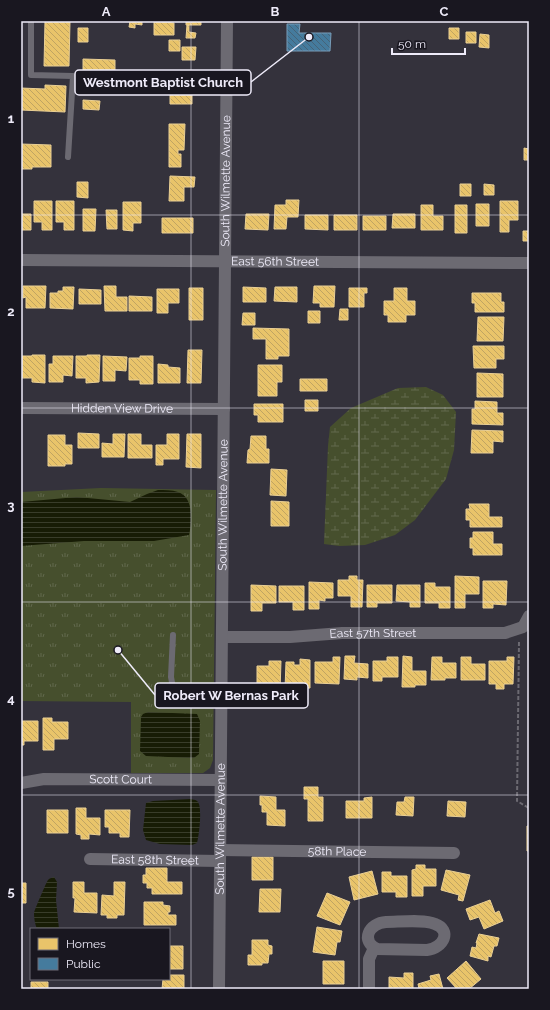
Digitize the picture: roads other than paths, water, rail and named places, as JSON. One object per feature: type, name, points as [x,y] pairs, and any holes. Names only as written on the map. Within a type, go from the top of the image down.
[{"type":"street","name":"South Wilmette Avenue","points":[[219,989],[227,21]]},
{"type":"street","name":"East 56th Street","points":[[21,260],[529,263]]},
{"type":"street","name":"Hidden View Drive","points":[[21,408],[224,409]]},
{"type":"street","name":"East 57th Street","points":[[222,637],[290,637],[342,633],[505,633],[523,627],[529,616]]},
{"type":"street","name":"Scott Court","points":[[21,783],[44,779],[221,780]]},
{"type":"street","name":"58th Place","points":[[220,855],[454,853]]},
{"type":"street","name":"East 58th Street","points":[[90,859],[220,855]]},
{"type":"street","points":[[428,922],[436,924],[442,928],[444,934],[443,941],[434,949],[384,950],[374,948],[369,942],[368,937],[372,926],[378,923],[428,922]]},
{"type":"street","points":[[369,989],[369,959],[374,948]]},
{"type":"lane","points":[[31,21],[31,75],[73,76],[68,157]]},
{"type":"lane","points":[[173,635],[171,677],[173,688],[181,698],[222,696]]},
{"type":"place","name":"Westmont Baptist Church","points":[[309,37]]},
{"type":"place","name":"Robert W Bernas Park","points":[[118,650]]}]
